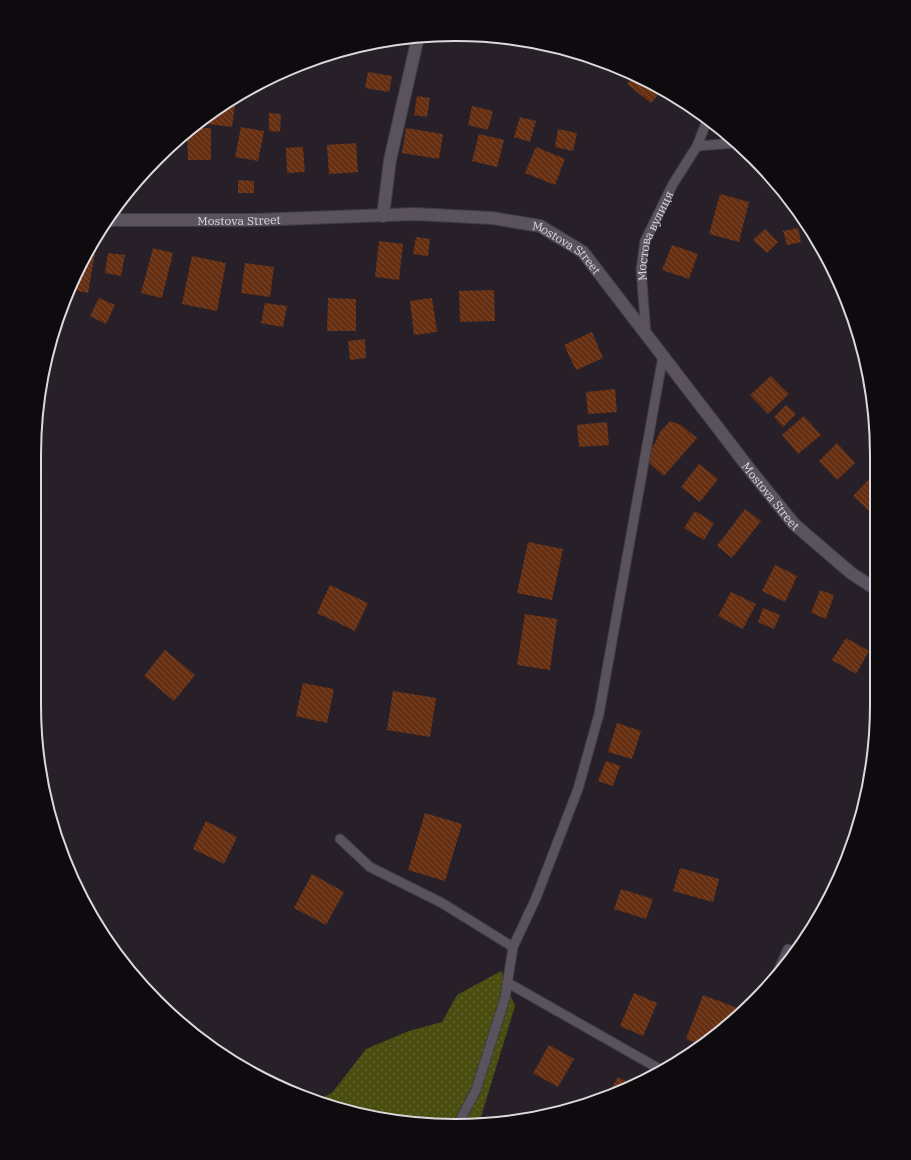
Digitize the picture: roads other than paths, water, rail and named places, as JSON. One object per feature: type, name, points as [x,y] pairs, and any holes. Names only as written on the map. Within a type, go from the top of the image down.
[{"type":"street","points":[[383,216],[390,160],[417,43]]},
{"type":"street","name":"Mostova Street","points":[[115,220],[251,220],[415,214],[492,218],[540,226],[583,252],[751,471],[794,524],[851,573],[870,585]]},
{"type":"lane","name":"Мостова вулиця","points":[[646,334],[641,270],[645,241],[674,184],[697,146],[705,125]]},
{"type":"lane","points":[[697,146],[728,144]]},
{"type":"lane","points":[[461,1119],[476,1090],[505,998],[513,947],[536,898],[578,789],[600,714],[663,356]]},
{"type":"lane","points":[[340,838],[370,867],[442,903],[513,947]]},
{"type":"lane","points":[[785,956],[788,949]]},
{"type":"lane","points":[[508,983],[656,1067]]}]
